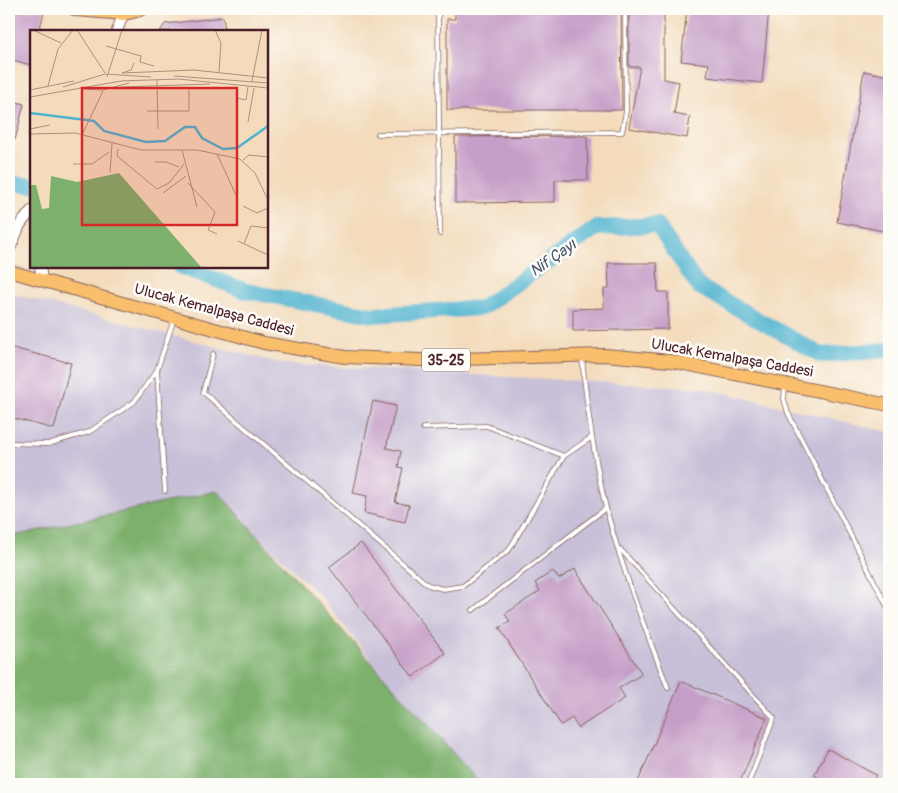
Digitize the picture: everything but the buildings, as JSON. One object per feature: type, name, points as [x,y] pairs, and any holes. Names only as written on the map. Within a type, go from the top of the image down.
[{"type":"highway","points":[[76,9],[125,11],[140,9]]},
{"type":"main road","name":"Ulucak Kemalpaşa Caddesi","points":[[9,271],[264,343],[345,357],[421,360],[605,355],[670,361],[889,405]]},
{"type":"street","points":[[117,30],[125,11]]},
{"type":"street","points":[[9,252],[20,225],[30,212]]},
{"type":"street","points":[[40,268],[42,279]]},
{"type":"lane","points":[[438,9],[440,234]]},
{"type":"lane","points":[[378,134],[622,132],[626,111],[625,9]]},
{"type":"lane","points":[[9,443],[48,444],[89,432],[134,402],[157,370],[174,317]]},
{"type":"lane","points":[[213,354],[203,392],[428,585],[436,588],[450,589],[463,586],[509,550],[564,456],[592,437]]},
{"type":"lane","points":[[582,356],[592,437],[606,508],[640,616],[668,688]]},
{"type":"lane","points":[[157,370],[165,491]]},
{"type":"lane","points":[[786,384],[784,399],[788,414],[889,610]]},
{"type":"lane","points":[[423,428],[487,426],[564,456]]},
{"type":"lane","points":[[473,610],[606,508]]},
{"type":"lane","points":[[619,548],[774,718],[748,784]]},
{"type":"shaded area","points":[[9,293],[283,364],[703,388],[889,432],[889,784],[476,784],[465,780],[323,599],[216,495],[9,545]]},
{"type":"green space","points":[[217,491],[481,784],[9,784],[9,537]]},
{"type":"waterway","name":"Nif Çayı","points":[[9,183],[30,185]]},
{"type":"waterway","name":"Nif Çayı","points":[[184,268],[246,291],[372,315],[482,308],[596,228],[657,225],[698,286],[821,355],[889,350]]}]
